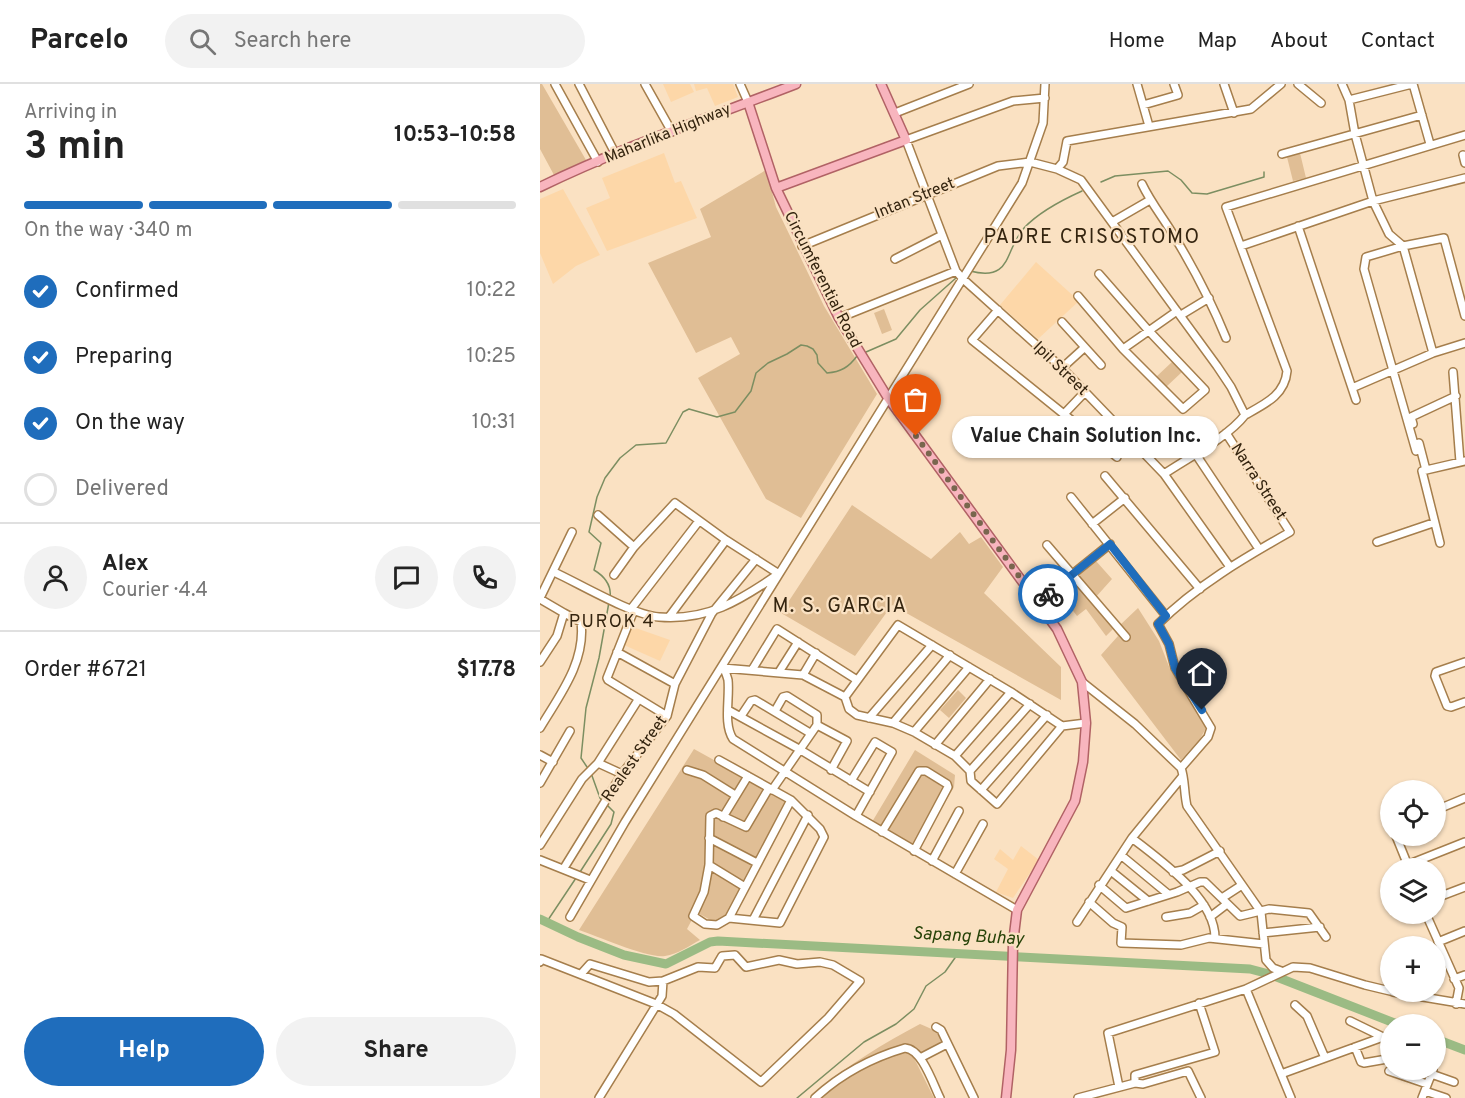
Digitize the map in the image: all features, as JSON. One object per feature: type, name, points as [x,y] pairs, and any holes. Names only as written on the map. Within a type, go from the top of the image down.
[{"type":"main road","name":"Maharlika Highway","points":[[540,187],[616,154],[796,84]]},
{"type":"main road","points":[[776,188],[906,140],[881,84]]},
{"type":"main road","name":"Circumferential Road","points":[[748,102],[776,188],[802,246],[839,318],[888,398],[1057,629],[1082,682],[1086,723],[1083,762],[1076,801],[1017,910],[1013,943],[1011,1050],[1006,1098]]},
{"type":"street","points":[[555,84],[598,162]]},
{"type":"street","points":[[579,84],[616,154]]},
{"type":"street","points":[[645,84],[672,132]]},
{"type":"street","points":[[740,84],[748,102]]},
{"type":"street","points":[[895,112],[969,84]]},
{"type":"street","points":[[570,917],[590,880],[1022,183],[1043,123],[1046,84]]},
{"type":"street","points":[[1137,84],[1149,126]]},
{"type":"street","points":[[1143,105],[1178,94],[1174,84]]},
{"type":"street","points":[[1224,84],[1234,113]]},
{"type":"street","points":[[1057,169],[1063,162],[1067,141],[1251,109],[1281,84]]},
{"type":"street","points":[[1298,84],[1321,103]]},
{"type":"street","points":[[1342,84],[1349,100],[1355,134],[1373,201],[1389,234],[1403,246],[1433,353]]},
{"type":"street","points":[[1349,100],[1413,84],[1430,144]]},
{"type":"street","points":[[906,140],[1012,101],[1045,98]]},
{"type":"street","points":[[1282,154],[1422,115]]},
{"type":"street","points":[[1364,164],[1465,135]]},
{"type":"street","name":"Ipil Street","points":[[906,140],[956,271],[992,307],[1062,368],[1164,474],[1230,567]]},
{"type":"street","points":[[1030,162],[1057,169],[1082,180],[1232,387],[1245,415]]},
{"type":"street","name":"Intan Street","points":[[802,246],[998,166],[1030,162]]},
{"type":"street","name":"Narra Street","points":[[1166,616],[1230,567],[1290,532],[1226,433],[1245,415],[1268,402],[1286,384],[1287,371],[1226,207],[1364,164]]},
{"type":"street","points":[[1241,246],[1373,201],[1465,178]]},
{"type":"street","points":[[1142,184],[1209,298],[1226,338]]},
{"type":"street","points":[[1112,222],[1150,200]]},
{"type":"street","points":[[1298,226],[1356,400]]},
{"type":"street","points":[[895,259],[942,235]]},
{"type":"street","points":[[1416,451],[1364,269],[1366,257],[1403,246],[1444,238],[1465,316]]},
{"type":"street","points":[[839,318],[956,271]]},
{"type":"street","points":[[1077,296],[1123,349],[1183,409],[1205,390],[1099,274]]},
{"type":"street","points":[[1123,349],[1148,330],[1209,298]]},
{"type":"street","points":[[998,310],[972,340],[1117,456]]},
{"type":"street","points":[[1062,322],[1101,365]]},
{"type":"street","points":[[1352,388],[1433,353],[1465,343]]},
{"type":"street","points":[[1062,368],[1084,348]]},
{"type":"street","points":[[1440,543],[1433,523],[1422,471],[1463,462],[1453,372]]},
{"type":"street","points":[[1064,414],[1085,392]]},
{"type":"street","points":[[1426,470],[1411,417],[1456,396]]},
{"type":"street","points":[[1164,474],[1226,433]]},
{"type":"street","points":[[1195,453],[1259,549]]},
{"type":"street","points":[[1105,476],[1200,589]]},
{"type":"street","points":[[1071,497],[1166,616],[1158,624],[1169,644],[1175,668],[1211,728],[1208,737],[1182,772],[1174,789],[1132,838],[1122,856],[1099,885],[1077,922]]},
{"type":"street","points":[[1092,524],[1125,498]]},
{"type":"street","points":[[615,575],[634,547],[675,503],[726,540],[779,574]]},
{"type":"street","points":[[598,515],[634,547]]},
{"type":"street","points":[[667,716],[607,678],[632,609],[699,521]]},
{"type":"street","points":[[1377,542],[1433,523]]},
{"type":"street","points":[[540,728],[569,680],[579,656],[581,622],[540,598],[572,532]]},
{"type":"street","points":[[669,617],[726,540]]},
{"type":"street","points":[[1047,544],[1126,638]]},
{"type":"street","points":[[1038,602],[1110,544]]},
{"type":"street","name":"Realest Street","points":[[564,868],[622,774],[667,716],[675,684],[712,613],[756,559]]},
{"type":"street","points":[[554,572],[632,609],[658,617],[712,613],[740,600],[779,574]]},
{"type":"street","points":[[540,662],[557,636],[564,613]]},
{"type":"street","points":[[845,697],[898,625],[990,679],[1062,726]]},
{"type":"street","points":[[752,670],[777,629],[857,680]]},
{"type":"street","points":[[779,672],[798,642]]},
{"type":"street","points":[[869,718],[932,645]]},
{"type":"street","points":[[617,652],[675,684]]},
{"type":"street","points":[[803,675],[816,653]]},
{"type":"street","points":[[893,723],[950,655]]},
{"type":"street","points":[[1465,662],[1436,672],[1435,676],[1447,706],[1451,707],[1465,702]]},
{"type":"street","points":[[723,667],[803,675],[845,697],[849,709],[857,715],[893,723],[914,732],[955,756],[970,771],[971,781],[997,804],[1062,726],[1086,723]]},
{"type":"street","points":[[723,667],[728,678],[731,737],[882,832],[1017,910]]},
{"type":"street","points":[[914,732],[969,667]]},
{"type":"street","points":[[935,745],[990,679]]},
{"type":"street","points":[[1082,682],[1135,724],[1182,772],[1187,806],[1261,912],[1266,960],[1279,972]]},
{"type":"street","points":[[955,756],[1011,692]]},
{"type":"street","points":[[775,711],[783,697],[787,696],[818,715],[817,725],[770,789],[746,827],[716,813],[710,816],[709,865],[704,892],[693,916],[705,924],[717,925],[729,918],[791,800]]},
{"type":"street","points":[[540,845],[582,779],[598,763],[638,699]]},
{"type":"street","points":[[741,716],[753,699],[810,733]]},
{"type":"street","points":[[970,771],[1029,704]]},
{"type":"street","points":[[728,710],[870,792]]},
{"type":"street","points":[[981,790],[1047,715]]},
{"type":"street","points":[[817,725],[847,741],[831,770]]},
{"type":"street","points":[[540,783],[570,731]]},
{"type":"street","points":[[851,781],[874,742],[891,750],[892,754],[856,816]]},
{"type":"street","points":[[540,755],[553,762]]},
{"type":"street","points":[[719,760],[791,800],[824,832],[824,837],[780,923],[729,918]]},
{"type":"street","points":[[598,763],[622,774]]},
{"type":"street","points":[[687,770],[703,775],[735,795]]},
{"type":"street","points":[[882,832],[919,771],[926,771],[947,784],[948,787],[914,851]]},
{"type":"street","points":[[723,817],[748,776]]},
{"type":"street","points":[[1446,806],[1465,798]]},
{"type":"street","points":[[932,861],[959,811]]},
{"type":"street","points":[[753,920],[808,815]]},
{"type":"street","points":[[955,874],[983,825]]},
{"type":"street","points":[[710,838],[757,863]]},
{"type":"street","points":[[1132,838],[1173,872],[1204,905],[1210,917],[1215,938]]},
{"type":"street","points":[[1429,858],[1465,842]]},
{"type":"street","points":[[1173,872],[1183,870],[1220,851]]},
{"type":"street","points":[[1122,856],[1168,894]]},
{"type":"street","points":[[540,860],[590,880]]},
{"type":"street","points":[[709,865],[745,886]]},
{"type":"street","points":[[1111,871],[1148,902]]},
{"type":"street","points":[[1099,885],[1126,908],[1148,902],[1187,886],[1205,882],[1240,916],[1269,909],[1309,913],[1326,937]]},
{"type":"street","points":[[1210,917],[1242,885]]},
{"type":"street","points":[[1446,894],[1465,887]]},
{"type":"street","points":[[1089,902],[1113,923],[1122,927],[1121,943],[1181,945],[1215,938],[1264,944]]},
{"type":"street","points":[[1166,917],[1190,913],[1204,905]]},
{"type":"street","points":[[1263,933],[1320,927]]},
{"type":"street","points":[[1446,938],[1465,931]]},
{"type":"street","points":[[540,962],[542,959],[657,1004],[674,1014],[761,1082],[828,1018],[860,981],[833,965],[820,962],[797,964],[779,960],[746,967],[735,955],[722,956],[715,968],[698,967],[663,981],[649,982],[590,964],[581,974]]},
{"type":"street","points":[[1446,962],[1459,987],[1456,1004]]},
{"type":"street","points":[[1119,1088],[1108,1033],[1246,989],[1293,967],[1310,968],[1380,988]]},
{"type":"street","points":[[1454,979],[1465,975]]},
{"type":"street","points":[[599,1098],[662,996],[663,981]]},
{"type":"street","points":[[1246,989],[1291,1098]]},
{"type":"street","points":[[1446,1002],[1465,1004]]},
{"type":"street","points":[[1135,1083],[1135,1075],[1215,1052],[1199,1003]]},
{"type":"street","points":[[1295,1005],[1307,1016],[1325,1058]]},
{"type":"street","points":[[1350,1021],[1380,1034]]},
{"type":"street","points":[[936,1027],[941,1030],[974,1098]]},
{"type":"street","points":[[1281,1074],[1380,1039]]},
{"type":"street","points":[[920,1058],[947,1044]]},
{"type":"street","points":[[1355,1047],[1361,1062],[1380,1060]]},
{"type":"street","points":[[814,1098],[833,1081],[853,1069],[893,1051],[910,1048],[920,1058],[940,1098]]},
{"type":"street","points":[[1078,1098],[1089,1097],[1135,1083],[1143,1084],[1188,1071],[1201,1098]]},
{"type":"street","points":[[1446,1078],[1454,1082]]},
{"type":"street","points":[[1405,1080],[1425,1091],[1446,1098]]},
{"type":"shaded area","points":[[540,84],[586,160],[554,175],[540,149]]},
{"type":"shaded area","points":[[663,84],[690,84],[694,92],[671,102]]},
{"type":"shaded area","points":[[694,84],[733,84],[738,97],[715,106],[707,88],[696,91]]},
{"type":"shaded area","points":[[664,153],[675,183],[681,181],[697,218],[607,251],[586,208],[610,198],[602,178]]},
{"type":"shaded area","points":[[1300,153],[1306,178],[1293,181],[1287,157]]},
{"type":"shaded area","points":[[766,170],[776,207],[824,306],[877,394],[801,518],[766,499],[698,378],[740,354],[731,337],[696,353],[648,263],[711,237],[700,209]]},
{"type":"shaded area","points":[[563,189],[600,255],[576,266],[553,284],[540,253],[540,199]]},
{"type":"shaded area","points":[[1036,262],[1079,301],[1038,339],[1000,305]]},
{"type":"shaded area","points":[[884,309],[892,330],[882,334],[874,313]]},
{"type":"shaded area","points":[[1173,361],[1182,372],[1166,387],[1156,377]]},
{"type":"shaded area","points":[[852,505],[931,559],[960,532],[969,544],[981,537],[1003,567],[984,593],[1061,667],[1061,700],[892,605],[855,656],[781,613]]},
{"type":"shaded area","points":[[1096,561],[1112,579],[1095,598],[1119,626],[1138,608],[1159,641],[1170,669],[1206,728],[1200,739],[1181,760],[1101,655],[1118,636],[1113,629],[1106,636],[1086,609],[1077,616],[1058,591]]},
{"type":"shaded area","points":[[630,626],[670,640],[660,661],[624,645]]},
{"type":"shaded area","points":[[958,690],[966,698],[949,718],[940,710]]},
{"type":"shaded area","points":[[694,749],[770,791],[787,803],[728,917],[714,922],[696,912],[687,929],[700,940],[679,952],[665,956],[636,951],[579,930]]},
{"type":"shaded area","points":[[915,750],[955,775],[954,787],[918,849],[872,822]]},
{"type":"shaded area","points":[[1021,846],[1039,860],[1013,898],[996,892],[1008,869],[994,859],[1000,849],[1013,860]]},
{"type":"shaded area","points":[[920,1024],[936,1032],[942,1041],[914,1058],[934,1098],[820,1098],[817,1091],[841,1072]]},
{"type":"waterway","points":[[1101,182],[1115,176],[1168,171],[1181,180],[1192,193],[1207,194],[1264,177],[1264,172]]},
{"type":"waterway","points":[[970,271],[984,273],[994,272],[1001,268],[1018,237],[1030,222],[1051,207],[1082,191]]},
{"type":"waterway","points":[[866,352],[896,339],[920,310],[956,278]]},
{"type":"waterway","points":[[610,598],[610,589],[606,581],[594,570],[601,543],[589,532],[597,497],[605,478],[620,458],[636,445],[666,443],[683,412],[689,409],[717,417],[735,412],[751,391],[756,373],[768,363],[801,345],[813,349],[818,363],[827,373],[844,368],[857,356]]},
{"type":"waterway","points":[[587,767],[581,758],[586,708],[599,658],[609,602]]},
{"type":"waterway","points":[[591,773],[603,802]]},
{"type":"waterway","points":[[580,872],[611,824],[614,812],[607,805]]},
{"type":"waterway","points":[[546,923],[576,878]]},
{"type":"waterway","name":"Sapang Buhay","points":[[540,919],[624,955],[666,964],[710,942],[718,941],[1250,969],[1269,974],[1380,1017]]},
{"type":"waterway","points":[[797,1098],[864,1042],[896,1024],[914,1009],[926,986],[945,972],[957,955]]},
{"type":"waterway","name":"Sapang Buhay","points":[[1446,1043],[1465,1050]]},
{"type":"way so far","points":[[916,436],[1038,602],[1048,594]]},
{"type":"place","name":"Value Chain Solution Inc.","points":[[916,436]]},
{"type":"district","name":"PADRE CRISOSTOMO","points":[[1092,238]]},
{"type":"district","name":"M. S. GARCIA","points":[[840,607]]},
{"type":"district","name":"PUROK 4","points":[[612,622]]},
{"type":"route","points":[[1048,594],[1110,544],[1166,616],[1158,624],[1169,644],[1175,668],[1202,710]]}]
